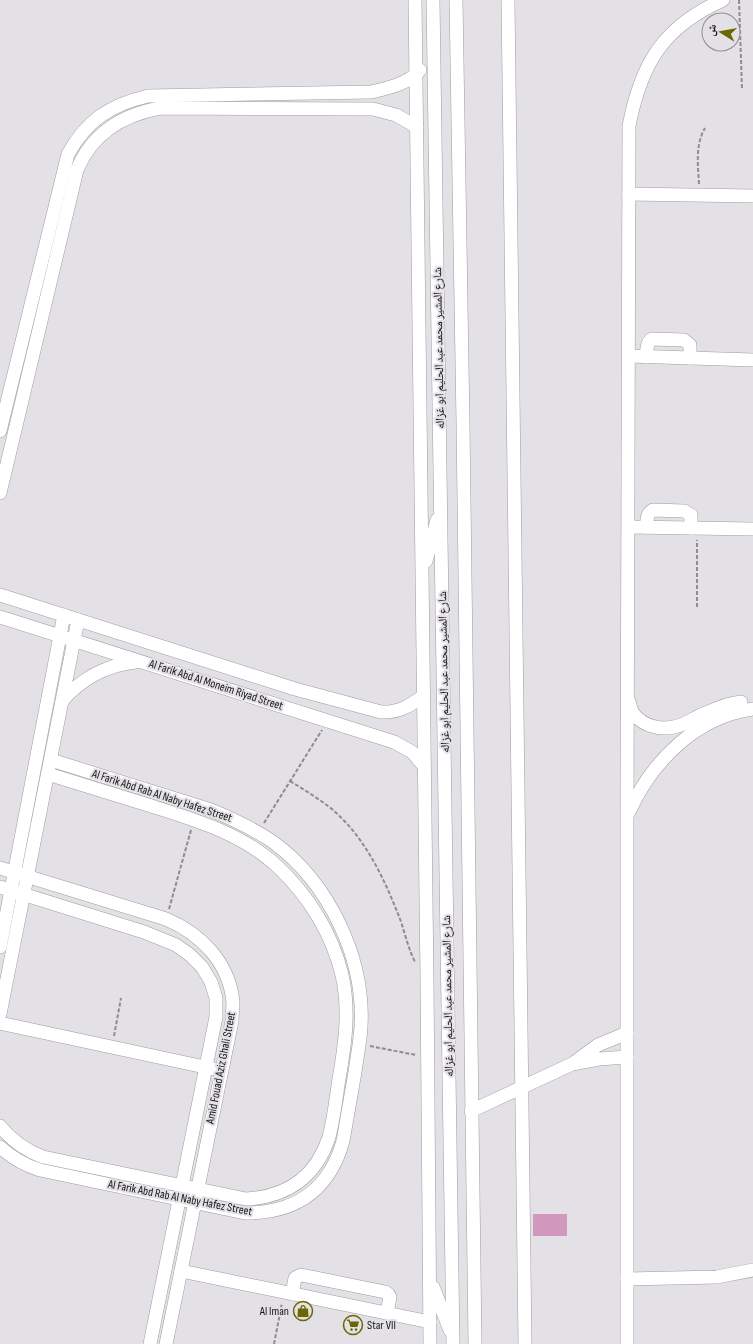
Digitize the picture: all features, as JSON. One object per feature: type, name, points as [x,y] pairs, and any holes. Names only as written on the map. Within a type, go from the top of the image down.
[{"type":"street","points":[[415,0],[430,1344]]},
{"type":"street","name":"شارع المشير محمد عبد الحليم ابو غزاله","points":[[433,0],[453,1341]]},
{"type":"street","name":"شارع المشير محمد عبد الحليم ابو غزاله","points":[[456,0],[475,1344]]},
{"type":"street","points":[[508,0],[523,1088],[525,1344]]},
{"type":"street","points":[[627,1344],[629,126],[641,79],[652,58],[667,38],[684,22],[704,8],[723,0]]},
{"type":"street","points":[[0,431],[5,391],[25,328],[68,154],[79,135],[94,120],[110,108],[128,100],[148,96],[371,92],[397,85],[416,75],[433,57]]},
{"type":"street","points":[[0,493],[77,170],[82,157],[104,132],[116,123],[130,116],[160,108],[373,109],[396,115],[417,127]]},
{"type":"street","points":[[94,120],[104,132]]},
{"type":"street","points":[[629,194],[753,196]]},
{"type":"street","points":[[25,328],[39,332]]},
{"type":"street","points":[[646,357],[647,344],[652,339],[684,340],[690,345],[690,358]]},
{"type":"street","points":[[629,356],[753,360]]},
{"type":"street","points":[[440,424],[463,423]]},
{"type":"street","points":[[422,575],[441,507]]},
{"type":"street","points":[[647,527],[648,515],[653,510],[684,511],[691,515],[694,528]]},
{"type":"street","points":[[628,527],[753,529]]},
{"type":"street","name":"Al Farik Abd Al Moneim Riyad Street","points":[[0,595],[295,689],[381,712],[391,713],[400,710],[423,696]]},
{"type":"street","points":[[0,947],[5,889],[14,872],[64,616]]},
{"type":"street","name":"Al Farik Abd Al Moneim Riyad Street","points":[[0,617],[400,744],[412,752],[424,766]]},
{"type":"street","points":[[0,1014],[78,620]]},
{"type":"street","points":[[38,629],[50,647],[54,664]]},
{"type":"street","points":[[62,701],[78,685],[97,673],[118,665],[140,661]]},
{"type":"street","points":[[290,709],[295,689]]},
{"type":"street","points":[[628,701],[634,713],[643,722],[655,728],[668,728],[681,725],[722,707],[736,703],[753,701]]},
{"type":"street","points":[[627,818],[635,799],[646,781],[672,750],[704,725],[722,716],[753,709]]},
{"type":"street","name":"Al Farik Abd Rab Al Naby Hafez Street","points":[[0,1147],[24,1165],[40,1170],[245,1213],[263,1213],[280,1209],[297,1202],[312,1192],[324,1180],[333,1167],[343,1141],[359,1044],[361,1007],[359,988],[347,943],[336,918],[323,895],[307,874],[288,855],[258,832],[211,810],[51,760]]},
{"type":"street","name":"Al Farik Abd Rab Al Naby Hafez Street","points":[[0,1126],[18,1145],[43,1157],[246,1200],[261,1199],[276,1195],[290,1188],[313,1168],[320,1157],[329,1135],[345,1042],[347,1008],[345,990],[342,973],[334,949],[310,904],[277,866],[243,841],[224,831],[195,820],[48,774]]},
{"type":"street","name":"Amid Fouad Aziz Ghali Street","points":[[0,868],[166,919],[187,929],[199,938],[210,949],[226,974],[233,1003],[232,1021],[166,1344]]},
{"type":"street","name":"Amid Fouad Aziz Ghali Street","points":[[5,889],[161,938],[176,945],[190,955],[202,967],[208,977],[216,998],[216,1017],[150,1344]]},
{"type":"street","points":[[0,1023],[222,1071]]},
{"type":"street","points":[[471,1112],[572,1064],[598,1045],[627,1033]]},
{"type":"street","points":[[572,1064],[599,1059],[627,1057]]},
{"type":"street","points":[[627,1279],[718,1277],[753,1270]]},
{"type":"street","points":[[181,1271],[430,1322]]},
{"type":"street","points":[[288,1293],[295,1278],[300,1275],[385,1292],[390,1297],[387,1313]]},
{"type":"street","points":[[430,1280],[453,1341]]},
{"type":"path","points":[[739,0],[742,89]]},
{"type":"path","points":[[699,195],[698,144],[700,135],[705,128]]},
{"type":"path","points":[[694,528],[697,607]]},
{"type":"path","points":[[258,832],[328,721]]},
{"type":"path","points":[[290,781],[311,793],[330,807],[347,823],[362,842],[374,862],[388,891],[414,961],[427,980]]},
{"type":"path","points":[[166,919],[195,820]]},
{"type":"path","points":[[112,1047],[121,998]]},
{"type":"path","points":[[359,1044],[427,1057]]},
{"type":"path","points":[[274,1344],[288,1293]]},
{"type":"building","points":[[533,1214],[567,1214],[567,1236],[533,1236]]},
{"type":"place","name":"Al Iman","points":[[303,1311]]},
{"type":"place","name":"Star VII","points":[[353,1325]]}]
